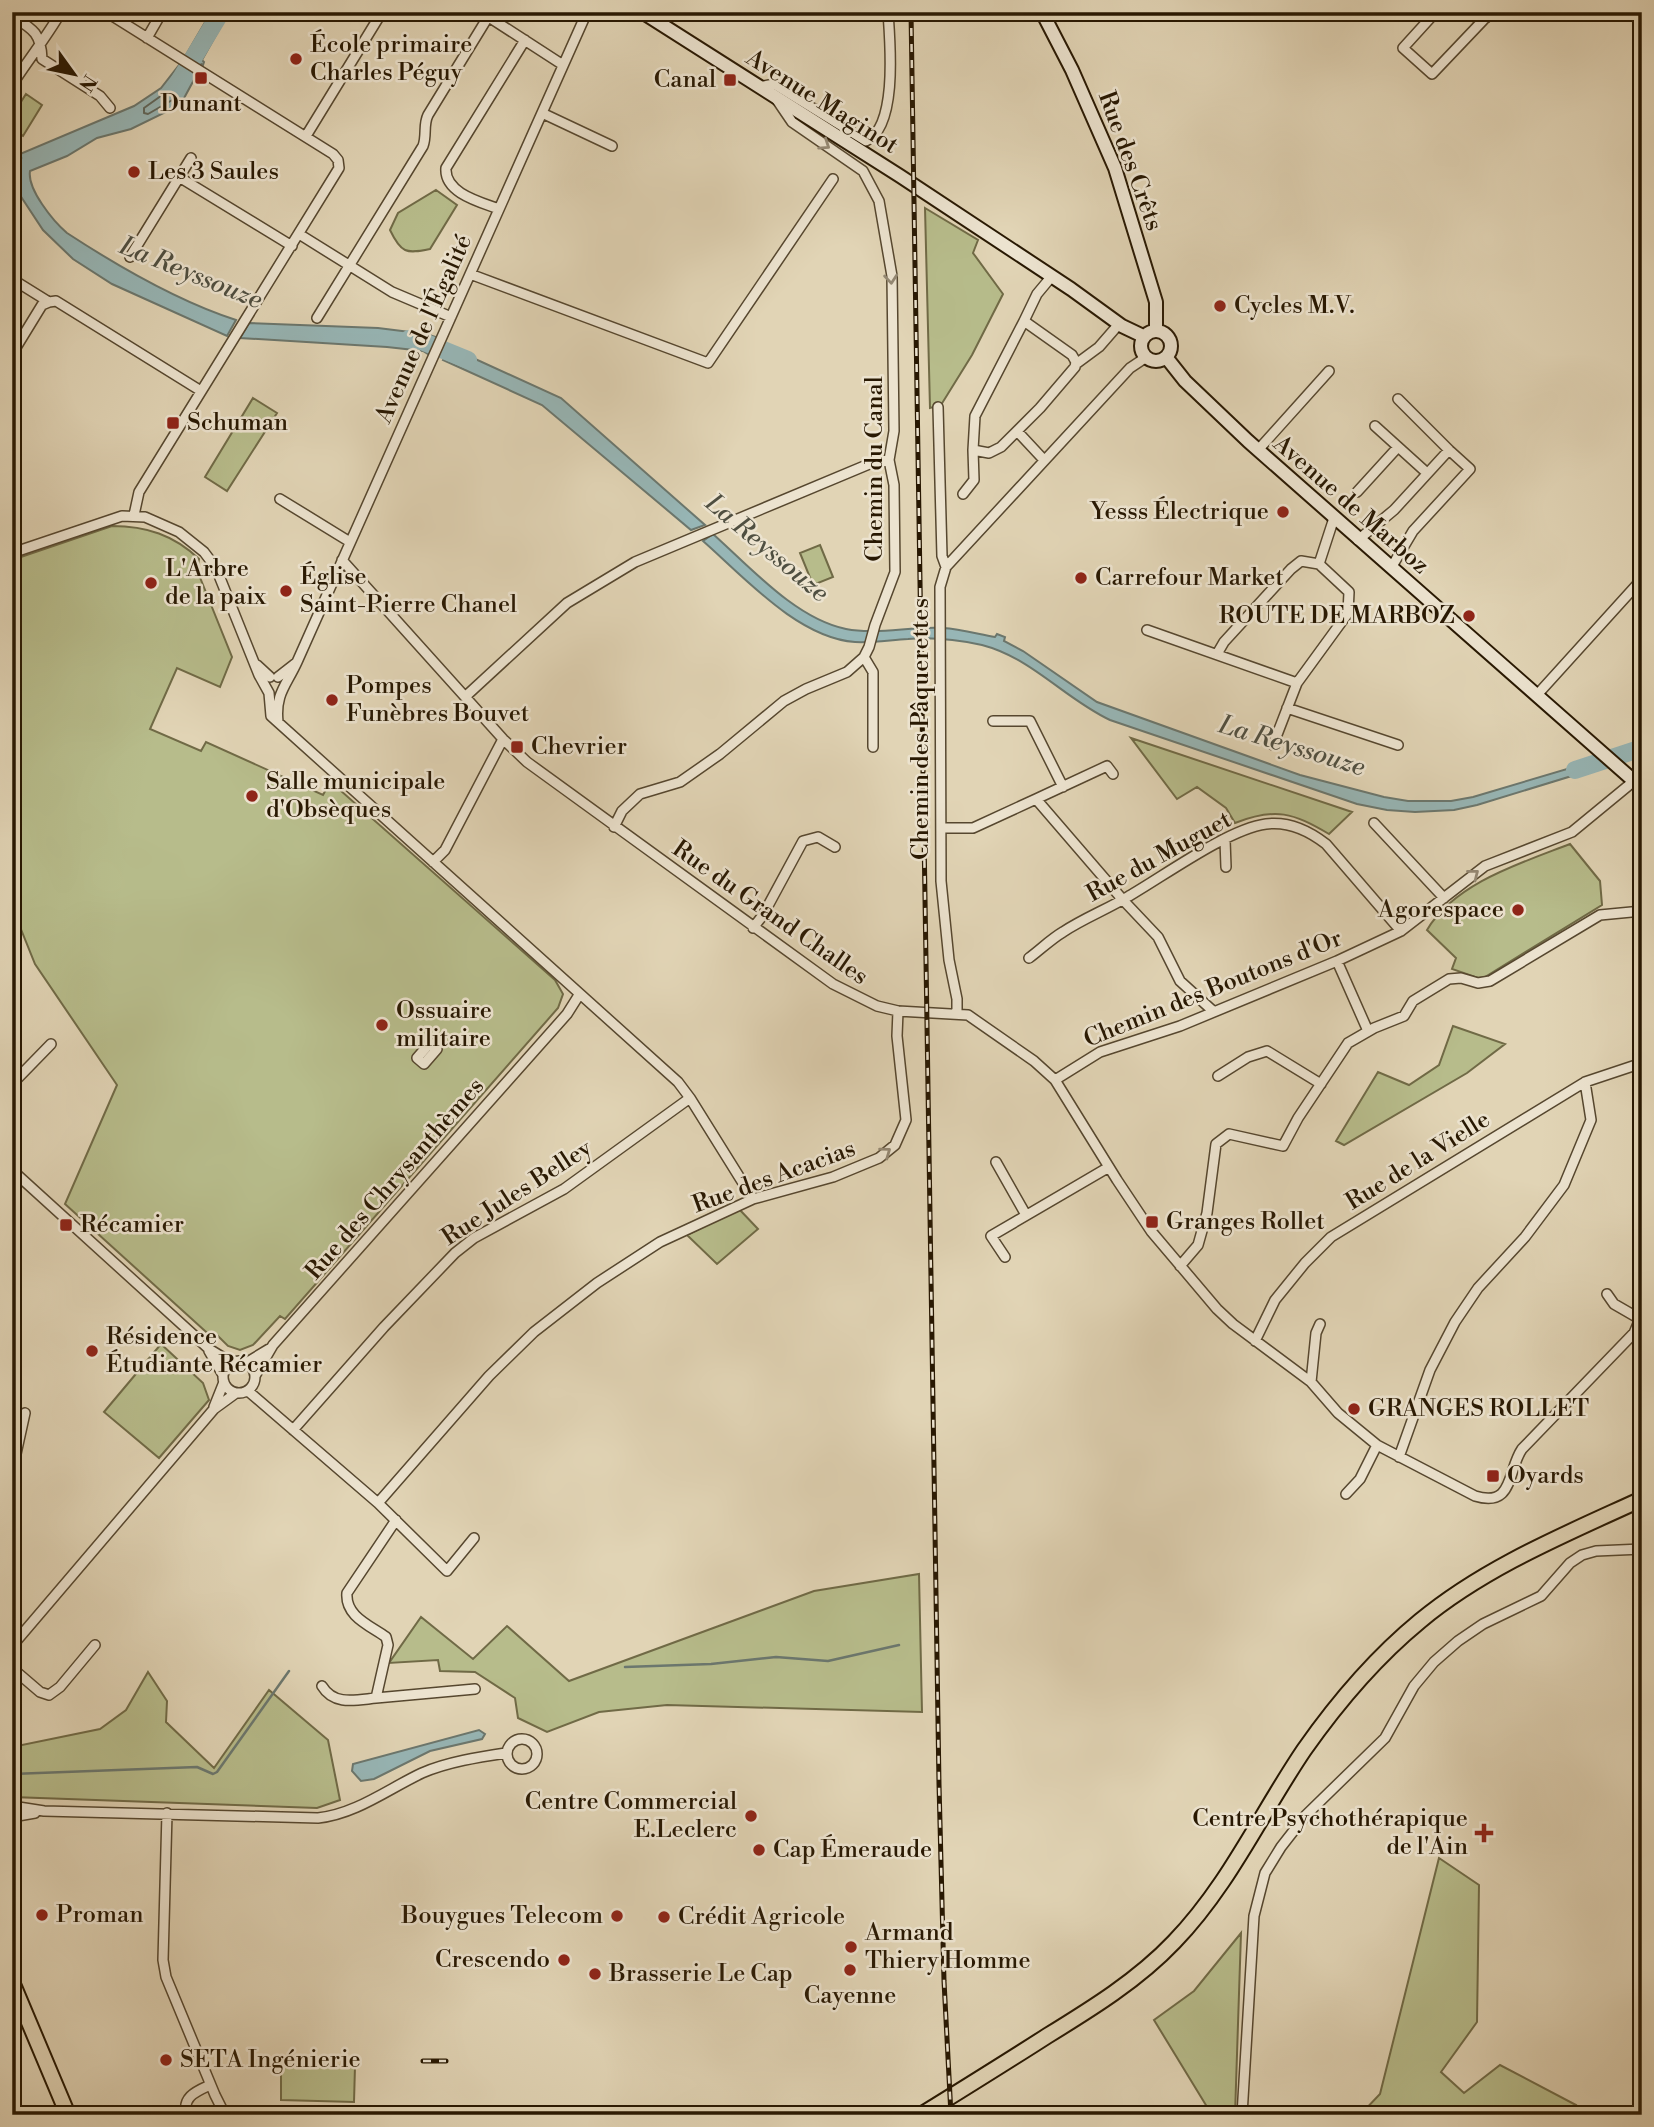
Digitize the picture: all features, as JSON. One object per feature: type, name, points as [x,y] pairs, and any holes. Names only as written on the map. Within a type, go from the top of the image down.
[{"type":"main road","name":"Avenue Maginot","points":[[642,12],[1052,276]]},
{"type":"main road","name":"Rue des Crêts","points":[[1042,12],[1077,80],[1115,168],[1156,302],[1156,330]]},
{"type":"main road","points":[[1052,276],[1119,324],[1143,336]]},
{"type":"main road","points":[[1156,330],[1162,331],[1170,340],[1170,352],[1156,362],[1145,358],[1140,347],[1143,336],[1156,330]]},
{"type":"main road","name":"Avenue de Marboz","points":[[1166,357],[1193,390],[1258,450],[1638,784]]},
{"type":"main road","points":[[921,2115],[1113,1993],[1174,1943],[1226,1878],[1303,1752],[1338,1704],[1384,1653],[1421,1620],[1461,1591],[1516,1558],[1642,1499]]},
{"type":"main road","points":[[12,1982],[68,2115]]},
{"type":"street","points":[[12,85],[61,12]]},
{"type":"street","points":[[106,12],[333,154],[338,160],[339,168],[139,492],[134,514]]},
{"type":"street","points":[[147,38],[162,12]]},
{"type":"street","points":[[306,136],[382,12]]},
{"type":"street","name":"Avenue de l'Égalité","points":[[274,685],[297,662],[587,12]]},
{"type":"street","points":[[758,88],[774,84],[866,141],[872,138],[890,94],[888,12]]},
{"type":"street","points":[[1443,12],[1489,15],[1432,74],[1403,48],[1433,15],[1443,12]]},
{"type":"street","points":[[317,318],[423,145],[428,115],[485,14],[564,65]]},
{"type":"street","points":[[12,16],[35,31],[41,45],[42,60],[100,96],[110,108]]},
{"type":"street","points":[[499,209],[458,191],[448,183],[446,168],[525,40]]},
{"type":"street","name":"Chemin du Canal","points":[[614,827],[622,811],[640,794],[680,782],[720,754],[783,701],[847,672],[864,657],[895,572],[894,485],[889,460],[894,431],[892,276],[879,201],[863,171],[792,122],[776,99]]},
{"type":"street","points":[[542,113],[612,146]]},
{"type":"street","points":[[130,257],[191,158]]},
{"type":"street","points":[[179,177],[292,246]]},
{"type":"street","points":[[470,274],[708,363],[832,179]]},
{"type":"street","points":[[299,234],[392,292],[451,317]]},
{"type":"street","points":[[963,494],[974,480],[975,416],[1037,294],[1052,276]]},
{"type":"street","points":[[12,279],[49,302]]},
{"type":"street","points":[[12,354],[42,305],[56,301],[201,391]]},
{"type":"street","points":[[1024,321],[1069,352],[1076,364]]},
{"type":"street","points":[[973,450],[995,452],[1040,408],[1076,364],[1099,347],[1119,324]]},
{"type":"street","name":"Chemin des Pâquerettes","points":[[957,1013],[941,881],[940,587],[946,567],[1130,368],[1145,358]]},
{"type":"street","points":[[1258,450],[1329,371]]},
{"type":"street","points":[[1391,568],[1413,531],[1470,469],[1398,399]]},
{"type":"street","points":[[937,407],[942,556],[946,567]]},
{"type":"street","points":[[1375,426],[1427,474]]},
{"type":"street","points":[[1017,431],[1044,460]]},
{"type":"street","points":[[1357,492],[1398,447]]},
{"type":"street","points":[[1358,540],[1394,510],[1449,450]]},
{"type":"street","points":[[466,696],[567,603],[635,562],[874,463],[889,460]]},
{"type":"street","points":[[280,499],[350,542]]},
{"type":"street","points":[[12,553],[103,521],[134,514],[179,532],[204,552],[216,568],[225,588],[259,675],[274,685],[269,712],[678,1082],[753,1199]]},
{"type":"street","points":[[1319,564],[1334,518]]},
{"type":"street","name":"Rue du Grand Challes","points":[[342,561],[527,762],[754,929],[833,984],[877,1006],[968,1015],[1034,1061],[1055,1080],[1152,1231],[1217,1309],[1311,1382],[1338,1413],[1377,1445],[1483,1498],[1499,1496],[1507,1489],[1515,1460],[1522,1449],[1638,1337]]},
{"type":"street","points":[[1217,654],[1224,642],[1301,561],[1319,564],[1349,592],[1348,614],[1297,682],[1273,745]]},
{"type":"street","points":[[1536,696],[1642,579]]},
{"type":"street","points":[[1147,630],[1297,682]]},
{"type":"street","points":[[864,657],[873,672],[873,747]]},
{"type":"street","points":[[1287,708],[1398,745]]},
{"type":"street","points":[[993,721],[1030,721],[1063,787]]},
{"type":"street","points":[[433,862],[444,850],[503,739]]},
{"type":"street","points":[[941,828],[973,828],[1107,766],[1113,774]]},
{"type":"street","name":"Chemin des Boutons d'Or","points":[[1055,1080],[1100,1052],[1180,1026],[1337,961],[1401,931],[1485,866],[1572,832],[1638,784]]},
{"type":"street","points":[[1036,799],[1158,937],[1180,981],[1213,1011]]},
{"type":"street","name":"Rue du Muguet","points":[[1029,958],[1062,932],[1123,900],[1225,840],[1267,824],[1283,824],[1306,831],[1326,844],[1401,931]]},
{"type":"street","points":[[1374,824],[1444,898]]},
{"type":"street","points":[[754,929],[803,841],[818,837],[835,846]]},
{"type":"street","points":[[1225,840],[1226,867]]},
{"type":"street","points":[[1180,1266],[1198,1245],[1207,1213],[1216,1144],[1229,1134],[1283,1146],[1298,1118],[1348,1043],[1368,1031],[1404,1016],[1413,1001],[1449,979],[1461,978],[1478,983],[1490,981],[1600,915],[1642,911]]},
{"type":"street","points":[[1337,961],[1368,1031]]},
{"type":"street","name":"Rue des Chrysanthèmes","points":[[255,1376],[273,1345],[567,1014],[579,995]]},
{"type":"street","name":"Rue des Acacias","points":[[378,1503],[489,1376],[534,1332],[597,1283],[660,1242],[753,1199],[833,1177],[879,1157],[895,1145],[906,1120],[897,1035],[898,1010]]},
{"type":"street","points":[[12,1084],[51,1044]]},
{"type":"street","points":[[1218,1076],[1248,1057],[1267,1051],[1321,1084]]},
{"type":"street","name":"Rue de la Vielle","points":[[1255,1341],[1275,1300],[1305,1263],[1331,1237],[1585,1082],[1642,1063]]},
{"type":"street","points":[[1399,1457],[1430,1370],[1455,1322],[1478,1288],[1525,1237],[1564,1185],[1591,1120],[1585,1082]]},
{"type":"street","name":"Rue Jules Belley","points":[[293,1430],[384,1327],[455,1253],[474,1238],[564,1189],[690,1098]]},
{"type":"street","points":[[996,1162],[1026,1215]]},
{"type":"street","points":[[1005,1257],[991,1236],[1109,1167]]},
{"type":"street","points":[[12,1170],[209,1349],[232,1363],[246,1363],[251,1366],[255,1376],[253,1386],[248,1391],[236,1393],[214,1409],[12,1646]]},
{"type":"street","points":[[1607,1294],[1614,1304],[1641,1317],[1638,1337]]},
{"type":"street","points":[[1311,1382],[1316,1333],[1320,1324]]},
{"type":"street","name":"Rue des Chrysanthèmes","points":[[246,1363],[273,1345]]},
{"type":"street","points":[[209,1349],[228,1389],[236,1393]]},
{"type":"street","points":[[214,1409],[226,1368],[232,1363]]},
{"type":"street","points":[[248,1391],[378,1503],[447,1571],[474,1538]]},
{"type":"street","points":[[12,1472],[25,1413]]},
{"type":"street","points":[[1346,1494],[1360,1479],[1377,1445]]},
{"type":"street","points":[[376,1698],[388,1645],[386,1637],[349,1611],[346,1604],[347,1593],[396,1520]]},
{"type":"street","points":[[1242,2115],[1254,1916],[1265,1872],[1281,1847],[1306,1815],[1385,1738],[1414,1686],[1447,1651],[1483,1624],[1541,1596],[1570,1563],[1582,1555],[1596,1550],[1642,1549]]},
{"type":"street","points":[[12,1668],[40,1692],[49,1695],[60,1687],[94,1645]]},
{"type":"street","points":[[322,1686],[326,1692],[342,1702],[475,1689]]},
{"type":"street","points":[[12,1806],[44,1811],[318,1818],[349,1811],[424,1772],[506,1753]]},
{"type":"street","points":[[12,1817],[44,1811]]},
{"type":"street","points":[[167,1813],[163,1960],[166,1977],[225,2115]]},
{"type":"street","points":[[187,2115],[187,2099],[210,2085]]},
{"type":"green space","points":[[26,94],[42,105],[23,136],[12,130],[12,116]]},
{"type":"green space","points":[[436,190],[457,205],[430,249],[405,250],[390,230],[398,213]]},
{"type":"green space","points":[[925,208],[978,240],[973,253],[1003,294],[972,355],[941,405],[930,408]]},
{"type":"green space","points":[[253,398],[277,413],[227,491],[205,477]]},
{"type":"green space","points":[[112,526],[159,534],[180,544],[199,559],[197,570],[232,657],[220,687],[177,668],[150,729],[201,751],[206,742],[323,795],[329,784],[340,790],[555,980],[563,994],[558,1008],[285,1319],[280,1316],[253,1345],[240,1350],[228,1346],[218,1336],[215,1340],[65,1204],[117,1085],[35,964],[12,907],[12,560]]},
{"type":"green space","points":[[820,545],[833,577],[813,585],[800,553]]},
{"type":"green space","points":[[1131,738],[1352,812],[1329,834],[1305,821],[1284,815],[1262,815],[1235,823],[1226,808],[1197,787],[1177,799]]},
{"type":"green space","name":"Agorespace","points":[[1570,844],[1600,881],[1602,905],[1485,977],[1478,978],[1452,969],[1456,958],[1427,930],[1439,914],[1454,899],[1491,876]]},
{"type":"green space","points":[[1453,1026],[1505,1044],[1467,1073],[1344,1145],[1336,1141],[1378,1072],[1409,1085],[1439,1065]]},
{"type":"green space","points":[[739,1209],[758,1229],[717,1264],[687,1235]]},
{"type":"green space","points":[[161,1344],[203,1383],[209,1400],[159,1458],[104,1412]]},
{"type":"green space","points":[[919,1574],[922,1712],[667,1705],[599,1712],[547,1732],[518,1718],[515,1698],[475,1672],[440,1671],[438,1660],[389,1663],[421,1617],[473,1659],[507,1626],[569,1681],[814,1591]]},
{"type":"green space","points":[[148,1672],[167,1701],[166,1722],[214,1768],[269,1690],[328,1740],[340,1800],[317,1808],[12,1797],[12,1747],[100,1729],[126,1710]]},
{"type":"green space","points":[[1439,1858],[1479,1885],[1477,2022],[1441,2072],[1464,2093],[1500,2065],[1576,2105],[1571,2115],[1360,2115],[1380,2094]]},
{"type":"green space","points":[[1241,1933],[1235,2115],[1212,2115],[1154,2020],[1194,1991]]},
{"type":"green space","points":[[281,2065],[355,2066],[354,2102],[281,2100]]},
{"type":"water","points":[[211,12],[229,12],[202,60],[203,65],[186,55]]},
{"type":"water","points":[[179,65],[196,76],[183,100],[168,111],[131,129],[97,138],[67,156],[30,171],[30,178],[42,204],[67,233],[149,282],[236,320],[227,336],[112,284],[73,259],[43,230],[12,183],[12,154],[21,157],[20,154],[134,106],[161,88]]},
{"type":"water","points":[[249,323],[378,328],[436,337],[428,354],[423,351],[387,347],[240,338]]},
{"type":"water","points":[[449,347],[561,398],[705,525],[691,530],[542,405],[443,360]]},
{"type":"water","points":[[713,534],[775,590],[809,615],[827,623],[858,631],[943,628],[995,637],[997,634],[1097,702],[1300,775],[1384,797],[1408,801],[1451,801],[1594,761],[1601,767],[1454,810],[1415,812],[1357,804],[1110,720],[1017,659],[982,645],[926,638],[855,642],[813,630],[773,604],[703,541]]},
{"type":"water","points":[[479,1730],[485,1734],[482,1739],[430,1751],[374,1779],[361,1781],[352,1771],[353,1764]]},
{"type":"waterway","name":"La Reyssouze","points":[[174,90],[221,12]]},
{"type":"waterway","name":"La Reyssouze","points":[[409,339],[419,340],[468,360]]},
{"type":"waterway","name":"La Reyssouze","points":[[1575,770],[1642,748]]},
{"type":"waterway","points":[[625,1667],[711,1664],[776,1657],[828,1661],[899,1645]]},
{"type":"waterway","points":[[12,1774],[197,1767],[213,1774],[289,1671]]},
{"type":"railway","points":[[911,12],[939,1784],[944,1981],[951,2115]]},
{"type":"railway","points":[[423,2061],[446,2061]]},
{"type":"place","name":"École primaire Charles Péguy","points":[[296,59]]},
{"type":"place","name":"Dunant","points":[[201,78]]},
{"type":"place","name":"Canal","points":[[730,80]]},
{"type":"place","name":"Les 3 Saules","points":[[134,172]]},
{"type":"place","name":"Cycles M.V.","points":[[1220,306]]},
{"type":"place","name":"Schuman","points":[[173,423]]},
{"type":"place","name":"Yesss Électrique","points":[[1283,512]]},
{"type":"place","name":"Carrefour Market","points":[[1081,578]]},
{"type":"place","name":"L'Arbre de la paix","points":[[151,583]]},
{"type":"place","name":"Église Saint-Pierre Chanel","points":[[286,591]]},
{"type":"place","name":"ROUTE DE MARBOZ","points":[[1469,616]]},
{"type":"place","name":"Pompes Funèbres Bouvet","points":[[332,700]]},
{"type":"place","name":"Chevrier","points":[[517,747]]},
{"type":"place","name":"Salle municipale d'Obsèques","points":[[252,796]]},
{"type":"place","name":"Agorespace","points":[[1518,910]]},
{"type":"place","name":"Ossuaire militaire","points":[[382,1025]]},
{"type":"place","name":"Granges Rollet","points":[[1152,1222]]},
{"type":"place","name":"Récamier","points":[[66,1225]]},
{"type":"place","name":"Résidence Étudiante Récamier","points":[[92,1351]]},
{"type":"place","name":"GRANGES ROLLET","points":[[1354,1409]]},
{"type":"place","name":"Oyards","points":[[1493,1476]]},
{"type":"place","name":"Centre Commercial E.Leclerc","points":[[751,1816]]},
{"type":"place","name":"Centre Psychothérapique de l'Ain","points":[[1484,1833]]},
{"type":"place","name":"Cap Émeraude","points":[[759,1850]]},
{"type":"place","name":"Proman","points":[[42,1915]]},
{"type":"place","name":"Bouygues Telecom","points":[[617,1916]]},
{"type":"place","name":"Crédit Agricole","points":[[664,1917]]},
{"type":"place","name":"Armand Thiery Homme","points":[[851,1947]]},
{"type":"place","name":"Crescendo","points":[[564,1960]]},
{"type":"place","name":"Cayenne","points":[[850,1970]]},
{"type":"place","name":"Brasserie Le Cap","points":[[595,1974]]},
{"type":"place","name":"SETA Ingénierie","points":[[166,2060]]}]
